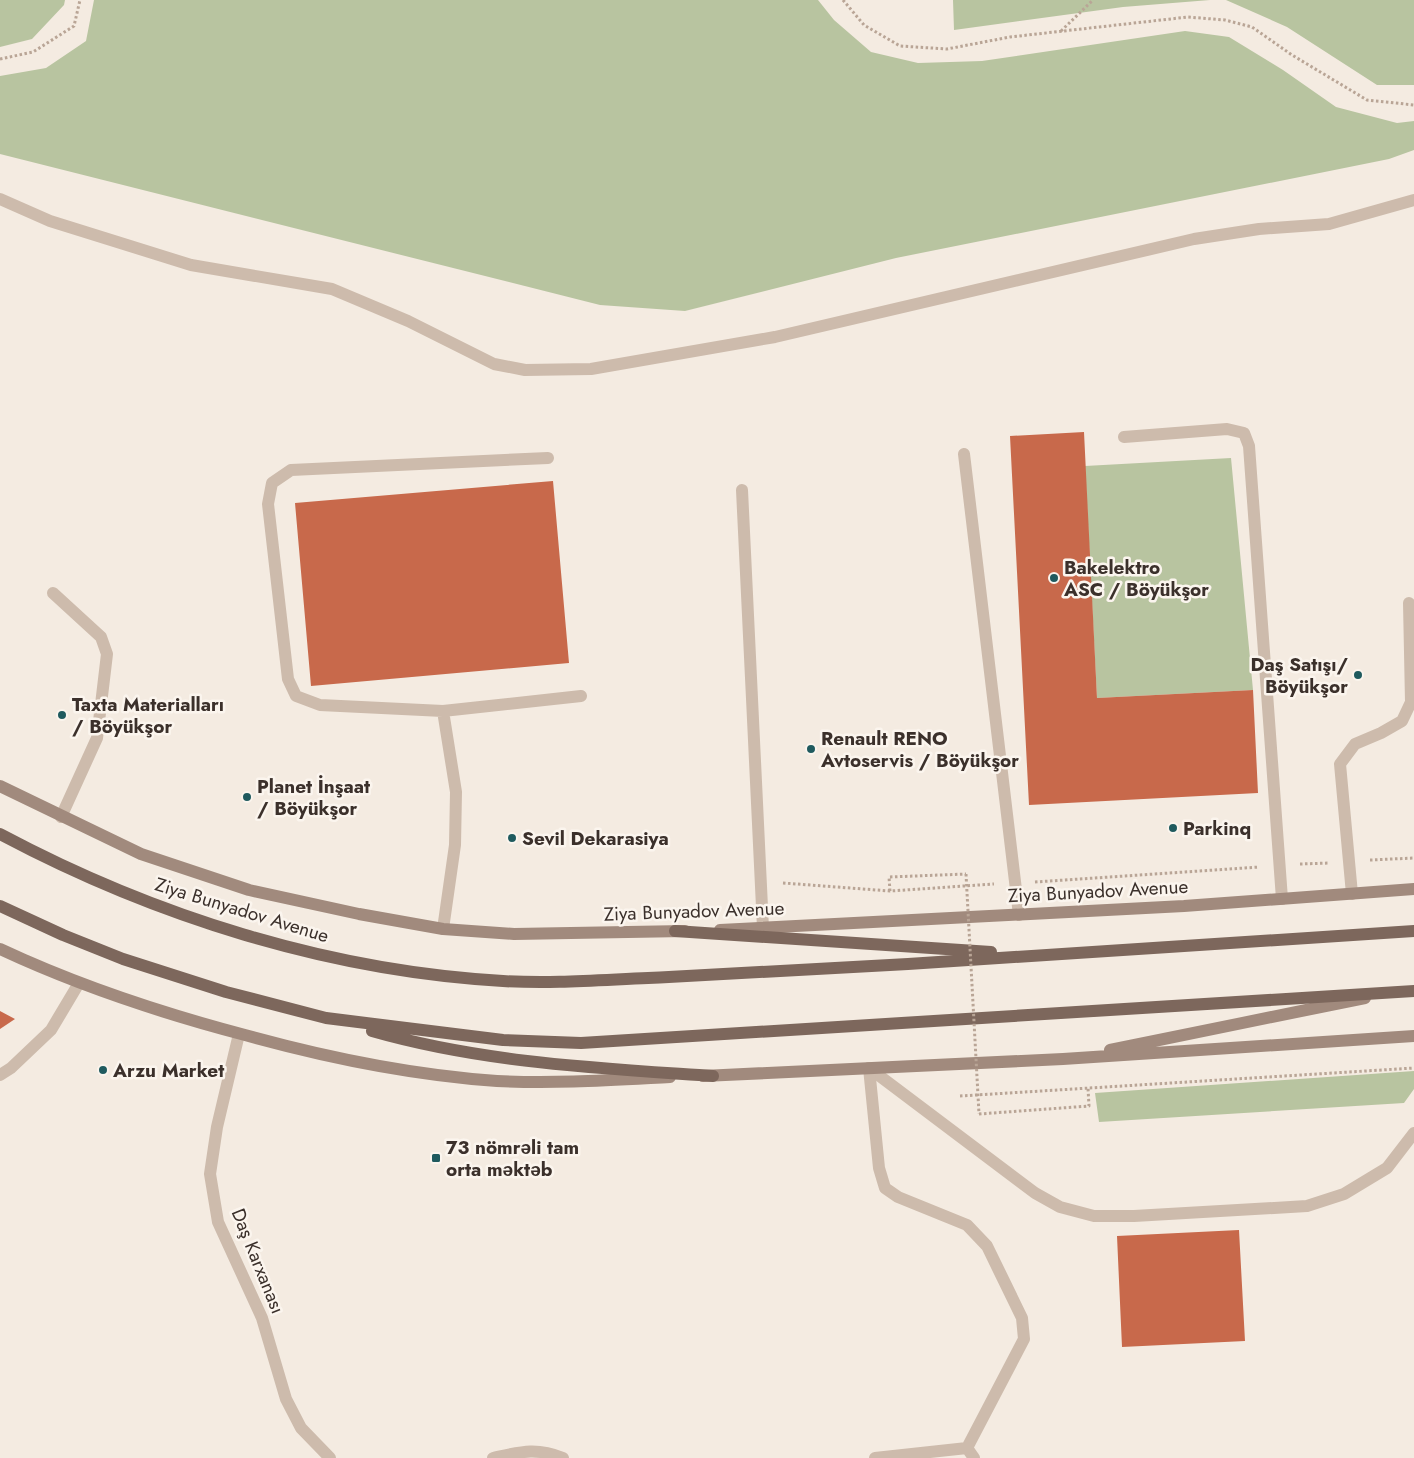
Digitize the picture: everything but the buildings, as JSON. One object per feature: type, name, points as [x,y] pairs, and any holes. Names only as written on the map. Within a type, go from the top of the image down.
[{"type":"main road","name":"Ziya Bunyadov Avenue","points":[[0,786],[141,854],[249,890],[359,914],[443,929],[531,935],[764,928],[1019,915],[1414,889]]},
{"type":"main road","name":"Ziya Bunyadov Avenue","points":[[0,834],[38,854],[146,902],[248,936],[336,959],[429,974],[505,981],[585,981],[764,973],[1414,931]]},
{"type":"main road","points":[[0,906],[63,935],[123,959],[226,992],[415,1043],[492,1058],[561,1066],[713,1076]]},
{"type":"main road","points":[[675,931],[1041,955]]},
{"type":"main road","points":[[0,949],[79,983],[239,1034],[317,1054],[438,1076],[498,1081],[570,1081],[713,1076],[1064,1059],[1414,1036]]},
{"type":"main road","points":[[326,1018],[503,1040],[581,1043],[1414,991]]},
{"type":"main road","points":[[1064,1059],[1395,992]]},
{"type":"street","points":[[0,199],[50,221],[191,265],[332,289],[408,321],[494,364],[525,370],[554,371],[591,369],[775,337],[1194,239],[1259,230],[1329,224],[1414,200]]},
{"type":"street","points":[[1124,437],[1227,429],[1244,433],[1249,446],[1282,899]]},
{"type":"street","points":[[964,454],[1019,915]]},
{"type":"street","points":[[548,458],[292,470],[272,483],[268,504],[288,679],[296,696],[320,705],[443,711],[582,696]]},
{"type":"street","points":[[742,490],[764,928]]},
{"type":"street","points":[[53,593],[101,637],[107,654],[98,738],[61,817]]},
{"type":"street","points":[[1352,894],[1340,764],[1355,744],[1381,733],[1402,721],[1411,702],[1409,603]]},
{"type":"street","points":[[443,711],[456,792],[455,845],[443,929]]},
{"type":"street","points":[[0,1075],[11,1068],[51,1030],[79,983]]},
{"type":"street","name":"Daş Karxanası","points":[[239,1034],[217,1127],[210,1174],[218,1222],[262,1318],[286,1399],[301,1428],[330,1458]]},
{"type":"street","points":[[869,1068],[1035,1193],[1060,1207],[1094,1216],[1134,1216],[1307,1206],[1344,1194],[1387,1168],[1414,1133]]},
{"type":"street","points":[[869,1068],[879,1168],[885,1188],[898,1197],[967,1225],[987,1246],[1022,1318],[1024,1339],[971,1453],[875,1458]]},
{"type":"street","points":[[493,1458],[527,1450],[550,1453],[563,1458]]},
{"type":"path","points":[[0,59],[33,52],[74,26],[80,0]]},
{"type":"path","points":[[843,0],[864,25],[900,46],[947,49],[1010,37],[1188,17],[1225,20],[1252,27],[1292,55],[1367,100],[1414,105]]},
{"type":"path","points":[[1061,31],[1093,0]]},
{"type":"path","points":[[761,882],[890,890],[1414,858]]},
{"type":"path","points":[[890,890],[889,877],[966,874],[979,1114],[1089,1106],[1088,1088]]},
{"type":"path","points":[[960,1096],[1414,1068]]},
{"type":"green space","points":[[0,0],[65,0],[64,5],[32,39],[0,47]]},
{"type":"green space","points":[[94,0],[818,0],[834,20],[871,52],[918,63],[982,61],[1185,31],[1229,37],[1283,70],[1336,107],[1397,123],[1414,121],[1414,150],[1389,159],[896,258],[685,311],[600,305],[0,154],[0,76],[46,68],[86,41]]},
{"type":"green space","points":[[953,0],[1210,0],[1123,7],[954,30]]},
{"type":"green space","points":[[1226,0],[1414,0],[1414,85],[1377,85],[1287,27]]},
{"type":"green space","points":[[1231,458],[1253,690],[1097,698],[1085,466]]},
{"type":"green space","points":[[1414,1071],[1414,1089],[1404,1103],[1099,1122],[1095,1093]]},
{"type":"place","name":"Bakelektro ASC / Böyükşor","points":[[1054,578]]},
{"type":"place","name":"Daş Satışı/ Böyükşor","points":[[1358,675]]},
{"type":"place","name":"Taxta Materialları / Böyükşor","points":[[62,715]]},
{"type":"place","name":"Renault RENO Avtoservis / Böyükşor","points":[[811,749]]},
{"type":"place","name":"Planet İnşaat / Böyükşor","points":[[247,797]]},
{"type":"place","name":"Parkinq","points":[[1173,828]]},
{"type":"place","name":"Sevil Dekarasiya","points":[[512,838]]},
{"type":"place","name":"Arzu Market","points":[[103,1070]]},
{"type":"place","name":"73 nömrəli tam orta məktəb","points":[[436,1158]]}]
